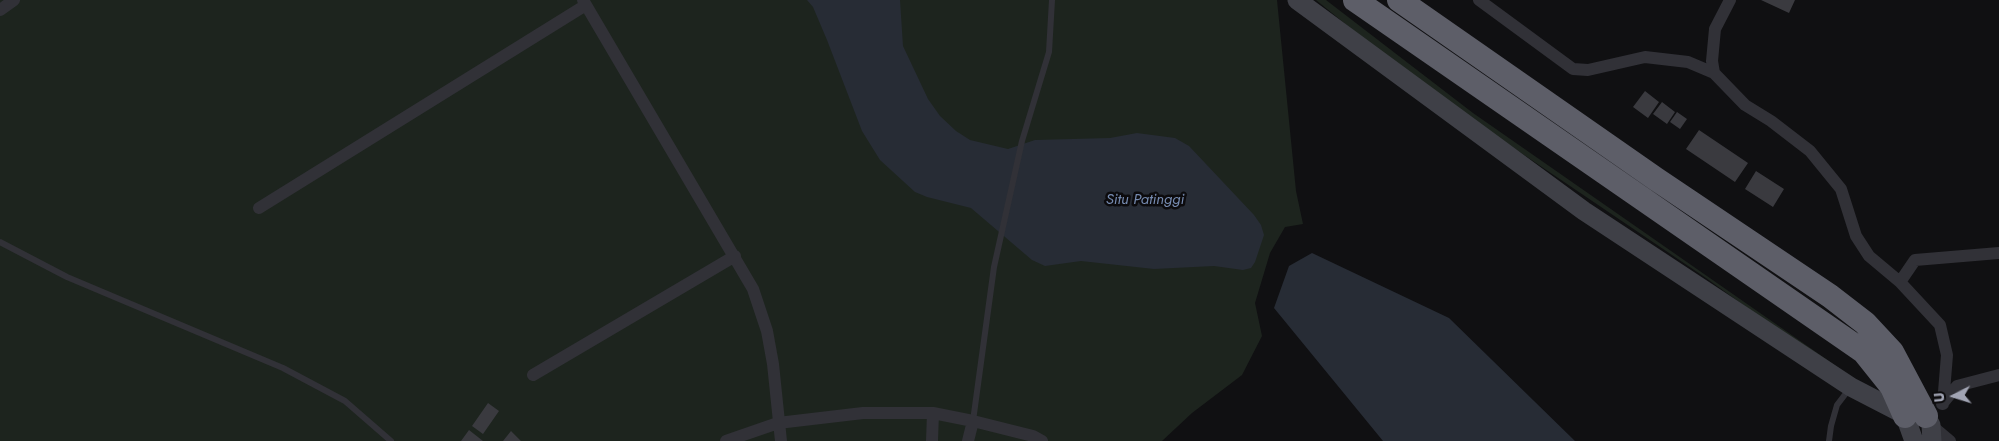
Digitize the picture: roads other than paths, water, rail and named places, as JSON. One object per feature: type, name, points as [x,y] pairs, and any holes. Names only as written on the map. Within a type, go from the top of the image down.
[{"type":"highway","points":[[1355,0],[1864,352],[1892,387],[1927,420]]},
{"type":"highway","points":[[1399,0],[1656,179],[1830,296],[1858,318],[1892,352],[1927,420]]},
{"type":"main road","points":[[1296,0],[1584,211],[1851,387],[1927,420],[1914,441]]},
{"type":"street","points":[[0,10],[14,0]]},
{"type":"street","points":[[1479,0],[1573,69],[1588,70],[1645,58],[1688,62],[1714,72],[1745,105],[1771,121],[1810,151],[1841,189],[1856,236],[1869,256],[1900,282],[1940,325],[1947,355],[1927,420]]},
{"type":"street","points":[[1714,72],[1712,61],[1715,29],[1730,0]]},
{"type":"street","points":[[259,208],[584,2],[753,289],[767,332],[773,364],[781,441]]},
{"type":"street","points":[[1900,282],[1916,260],[1999,253]]},
{"type":"street","points":[[533,375],[735,256]]},
{"type":"street","points":[[1927,420],[1957,386],[1999,375]]},
{"type":"street","points":[[726,441],[778,423],[863,413],[933,413],[1032,436],[1042,441]]},
{"type":"street","points":[[932,441],[933,413]]},
{"type":"street","points":[[1927,420],[1950,441]]},
{"type":"street","points":[[968,441],[973,421]]},
{"type":"lane","points":[[973,421],[994,267],[1022,141],[1050,52],[1052,0]]},
{"type":"lane","points":[[0,242],[67,277],[283,368],[344,401],[391,441]]},
{"type":"lane","points":[[1830,441],[1831,426],[1837,405],[1851,387]]},
{"type":"water","name":"Situ Patinggi","points":[[807,0],[900,0],[903,46],[928,99],[940,116],[956,131],[970,140],[1008,149],[1035,140],[1110,138],[1137,133],[1175,138],[1189,146],[1254,215],[1261,225],[1264,235],[1255,262],[1251,268],[1243,270],[1214,266],[1154,269],[1081,261],[1045,266],[1032,260],[971,208],[927,197],[915,192],[880,160],[862,131],[827,40],[813,7]]},
{"type":"water","points":[[1312,253],[1449,318],[1575,441],[1383,441],[1274,308],[1289,266]]}]
